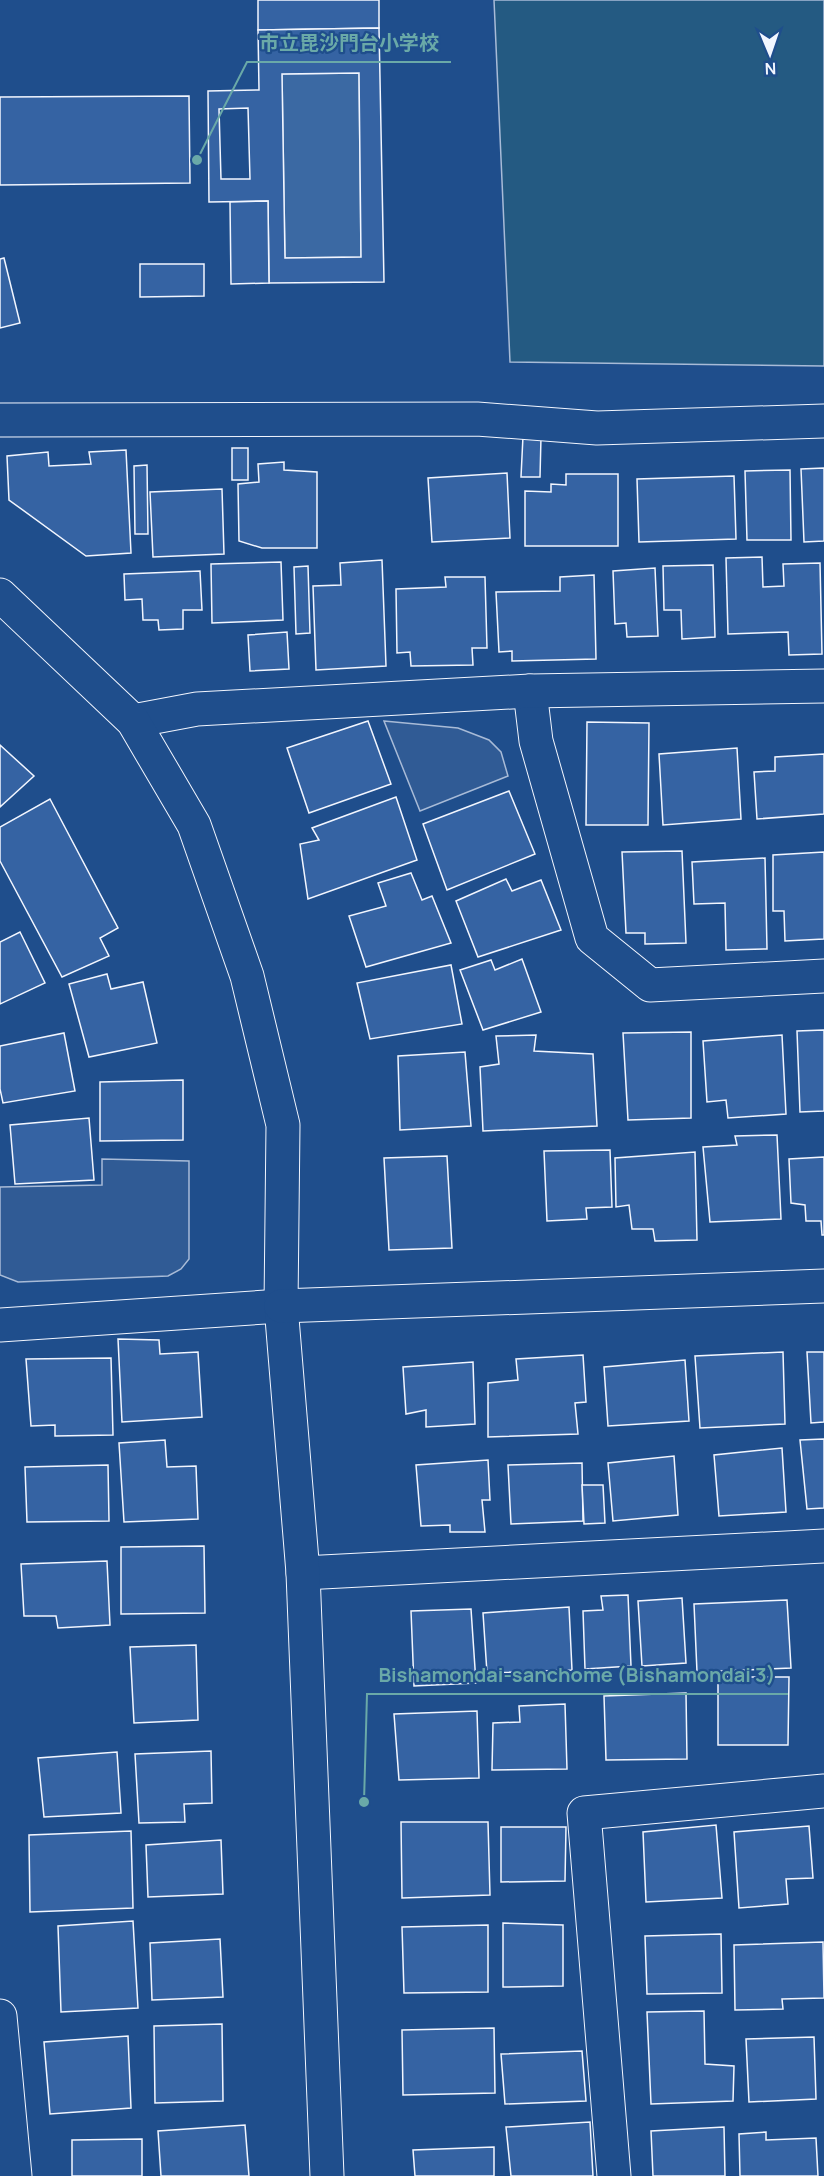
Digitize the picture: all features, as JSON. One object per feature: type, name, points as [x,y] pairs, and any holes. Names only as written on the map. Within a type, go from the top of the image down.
[{"type":"street","points":[[0,420],[477,419],[597,428],[824,421]]},
{"type":"street","points":[[0,595],[133,722],[194,825],[247,976],[283,1125],[281,1306],[303,1573],[327,2176]]},
{"type":"street","points":[[133,722],[197,709],[530,691],[824,686]]},
{"type":"street","points":[[530,691],[536,741],[592,938],[650,985],[824,976]]},
{"type":"street","points":[[0,1325],[281,1306],[824,1286]]},
{"type":"street","points":[[303,1573],[824,1546]]},
{"type":"street","points":[[615,2176],[584,1813],[824,1791]]},
{"type":"street","points":[[0,2016],[15,2176]]},
{"type":"shaded area","points":[[494,0],[824,0],[824,366],[510,362]]},
{"type":"shaded area","points":[[359,73],[361,257],[285,258],[282,74]]},
{"type":"shaded area","points":[[384,721],[458,728],[489,740],[501,752],[508,776],[420,811]]},
{"type":"shaded area","points":[[102,1159],[189,1161],[189,1259],[181,1269],[168,1276],[18,1282],[0,1275],[0,1187],[102,1185]]},
{"type":"building","points":[[258,0],[379,0],[379,28],[258,30]]},
{"type":"building","points":[[379,28],[384,282],[269,283],[268,201],[209,202],[208,91],[259,90],[258,30]],"holes":[[[359,73],[361,257],[285,258],[282,74]],[[248,108],[250,179],[221,179],[219,109]]]},
{"type":"building","points":[[189,96],[190,183],[0,185],[0,97]]},
{"type":"building","points":[[268,201],[269,283],[231,284],[230,202]]},
{"type":"building","points":[[4,258],[20,323],[0,328],[0,259]]},
{"type":"building","points":[[140,264],[204,264],[204,296],[140,297]]},
{"type":"building","points":[[523,436],[541,437],[540,477],[521,477]]},
{"type":"building","points":[[232,448],[248,448],[248,480],[232,480]]},
{"type":"building","points":[[126,450],[131,553],[86,556],[9,500],[7,456],[48,452],[49,466],[91,464],[89,452]]},
{"type":"building","points":[[284,462],[284,470],[317,472],[317,548],[262,548],[239,541],[238,484],[259,482],[258,464]]},
{"type":"building","points":[[147,465],[148,534],[135,534],[134,466]]},
{"type":"building","points":[[824,468],[824,541],[804,542],[801,469]]},
{"type":"building","points":[[790,470],[791,540],[747,540],[745,471]]},
{"type":"building","points":[[507,473],[510,538],[432,542],[428,478]]},
{"type":"building","points":[[566,474],[618,474],[618,546],[525,546],[525,491],[551,492],[551,484],[566,485]]},
{"type":"building","points":[[734,476],[736,539],[639,542],[637,479]]},
{"type":"building","points":[[222,489],[224,554],[153,557],[150,492]]},
{"type":"building","points":[[762,557],[763,587],[784,586],[783,564],[820,563],[822,654],[789,655],[788,632],[728,634],[726,558]]},
{"type":"building","points":[[382,560],[386,666],[316,670],[313,586],[341,585],[340,563]]},
{"type":"building","points":[[281,562],[283,620],[212,623],[211,564]]},
{"type":"building","points":[[713,565],[715,637],[682,639],[681,610],[664,610],[663,566]]},
{"type":"building","points":[[308,566],[310,633],[296,634],[294,567]]},
{"type":"building","points":[[655,568],[658,636],[627,637],[626,623],[615,624],[613,571]]},
{"type":"building","points":[[200,571],[202,610],[183,610],[183,629],[159,630],[158,620],[143,620],[142,599],[125,600],[124,574]]},
{"type":"building","points":[[594,575],[596,659],[512,661],[512,651],[499,652],[496,592],[560,591],[560,577]]},
{"type":"building","points":[[445,577],[485,577],[487,648],[472,648],[473,665],[411,666],[410,652],[397,653],[396,589],[446,587]]},
{"type":"building","points":[[287,632],[289,669],[250,671],[248,635]]},
{"type":"building","points":[[368,721],[391,784],[309,813],[287,748]]},
{"type":"building","points":[[587,722],[649,723],[648,825],[586,825]]},
{"type":"building","points":[[0,745],[34,776],[0,807]]},
{"type":"building","points":[[737,748],[741,819],[663,825],[659,754]]},
{"type":"building","points":[[824,754],[824,814],[757,819],[754,772],[775,771],[775,757]]},
{"type":"building","points":[[509,791],[535,854],[447,890],[423,824]]},
{"type":"building","points":[[396,797],[417,860],[308,899],[300,844],[319,840],[312,828]]},
{"type":"building","points":[[50,799],[118,928],[100,938],[109,956],[62,977],[0,861],[0,827]]},
{"type":"building","points":[[682,851],[686,943],[645,944],[645,933],[626,933],[622,852]]},
{"type":"building","points":[[824,852],[824,939],[785,941],[784,911],[773,911],[773,855]]},
{"type":"building","points":[[765,858],[767,949],[726,950],[725,903],[694,904],[692,862]]},
{"type":"building","points":[[411,873],[422,900],[432,896],[451,943],[366,967],[349,916],[386,906],[378,883]]},
{"type":"building","points":[[506,879],[512,891],[541,880],[561,930],[478,957],[456,901]]},
{"type":"building","points":[[20,932],[45,983],[0,1004],[0,942]]},
{"type":"building","points":[[522,959],[541,1012],[483,1030],[460,970],[491,960],[495,970]]},
{"type":"building","points":[[451,965],[462,1024],[370,1039],[357,983]]},
{"type":"building","points":[[107,974],[111,989],[143,982],[157,1043],[89,1057],[69,984]]},
{"type":"building","points":[[824,1030],[824,1111],[800,1112],[797,1031]]},
{"type":"building","points":[[691,1032],[691,1118],[628,1120],[623,1033]]},
{"type":"building","points":[[64,1033],[75,1091],[3,1103],[0,1089],[0,1046]]},
{"type":"building","points":[[536,1035],[534,1051],[593,1054],[597,1126],[483,1131],[480,1067],[499,1064],[496,1036]]},
{"type":"building","points":[[782,1035],[786,1114],[728,1118],[726,1100],[707,1102],[703,1041]]},
{"type":"building","points":[[465,1052],[471,1126],[400,1130],[398,1056]]},
{"type":"building","points":[[183,1080],[183,1140],[100,1141],[100,1082]]},
{"type":"building","points":[[89,1118],[94,1180],[15,1184],[10,1125]]},
{"type":"building","points":[[777,1135],[781,1219],[710,1222],[703,1147],[737,1145],[735,1136]]},
{"type":"building","points":[[610,1150],[612,1207],[586,1208],[587,1219],[547,1221],[544,1151]]},
{"type":"building","points":[[695,1152],[697,1240],[655,1241],[653,1229],[632,1229],[629,1205],[616,1207],[615,1158]]},
{"type":"building","points":[[447,1156],[452,1248],[389,1250],[384,1158]]},
{"type":"building","points":[[824,1157],[824,1235],[822,1235],[821,1221],[806,1221],[805,1205],[791,1203],[789,1159]]},
{"type":"building","points":[[118,1339],[159,1340],[160,1354],[198,1352],[202,1417],[122,1422]]},
{"type":"building","points":[[783,1352],[785,1424],[700,1428],[695,1356]]},
{"type":"building","points":[[807,1352],[824,1352],[824,1422],[811,1423]]},
{"type":"building","points":[[583,1355],[586,1402],[575,1403],[578,1434],[488,1437],[488,1383],[518,1380],[516,1359]]},
{"type":"building","points":[[111,1358],[113,1435],[55,1436],[55,1425],[31,1426],[26,1359]]},
{"type":"building","points":[[685,1360],[689,1421],[608,1426],[604,1367]]},
{"type":"building","points":[[473,1362],[475,1424],[426,1427],[426,1410],[406,1414],[403,1367]]},
{"type":"building","points":[[824,1439],[824,1508],[807,1509],[800,1440]]},
{"type":"building","points":[[165,1440],[167,1467],[196,1466],[198,1519],[124,1522],[119,1443]]},
{"type":"building","points":[[782,1448],[786,1512],[719,1516],[714,1455]]},
{"type":"building","points":[[674,1456],[678,1515],[613,1521],[608,1463]]},
{"type":"building","points":[[488,1460],[490,1500],[482,1500],[485,1532],[450,1532],[450,1525],[421,1526],[416,1465]]},
{"type":"building","points":[[582,1463],[583,1521],[511,1524],[508,1465]]},
{"type":"building","points":[[108,1465],[109,1521],[27,1522],[25,1467]]},
{"type":"building","points":[[582,1485],[603,1485],[605,1523],[584,1524]]},
{"type":"building","points":[[204,1546],[205,1613],[121,1614],[121,1547]]},
{"type":"building","points":[[107,1561],[110,1625],[58,1628],[56,1616],[24,1616],[21,1564]]},
{"type":"building","points":[[628,1595],[631,1666],[585,1669],[583,1611],[603,1610],[601,1596]]},
{"type":"building","points":[[682,1598],[686,1663],[642,1666],[638,1601]]},
{"type":"building","points":[[787,1600],[791,1668],[697,1672],[694,1604]]},
{"type":"building","points":[[569,1607],[572,1670],[487,1673],[483,1613]]},
{"type":"building","points":[[471,1609],[476,1683],[414,1686],[411,1611]]},
{"type":"building","points":[[196,1645],[198,1720],[134,1723],[130,1647]]},
{"type":"building","points":[[718,1677],[789,1677],[788,1745],[718,1745]]},
{"type":"building","points":[[686,1693],[687,1759],[606,1760],[604,1696]]},
{"type":"building","points":[[565,1704],[567,1769],[492,1770],[493,1723],[520,1722],[519,1706]]},
{"type":"building","points":[[477,1711],[479,1778],[399,1780],[394,1714]]},
{"type":"building","points":[[211,1751],[212,1803],[184,1804],[185,1822],[139,1823],[135,1754]]},
{"type":"building","points":[[117,1752],[121,1813],[44,1817],[38,1758]]},
{"type":"building","points":[[401,1822],[488,1822],[490,1895],[402,1898]]},
{"type":"building","points":[[716,1825],[722,1898],[646,1902],[643,1832]]},
{"type":"building","points":[[809,1826],[813,1878],[786,1879],[788,1904],[739,1908],[734,1832]]},
{"type":"building","points":[[501,1827],[566,1827],[565,1881],[501,1882]]},
{"type":"building","points":[[131,1831],[133,1908],[30,1912],[29,1835]]},
{"type":"building","points":[[221,1840],[223,1894],[148,1897],[146,1845]]},
{"type":"building","points":[[133,1921],[138,2008],[61,2012],[58,1926]]},
{"type":"building","points":[[503,1923],[563,1925],[563,1986],[503,1987]]},
{"type":"building","points":[[488,1925],[488,1992],[404,1993],[402,1927]]},
{"type":"building","points":[[721,1934],[722,1993],[647,1994],[645,1936]]},
{"type":"building","points":[[220,1939],[223,1997],[152,2000],[150,1943]]},
{"type":"building","points":[[823,1942],[824,1998],[782,1999],[783,2009],[735,2010],[734,1945]]},
{"type":"building","points":[[704,2011],[705,2064],[734,2066],[733,2101],[651,2104],[647,2012]]},
{"type":"building","points":[[222,2024],[223,2101],[155,2103],[154,2026]]},
{"type":"building","points":[[494,2028],[495,2093],[403,2095],[402,2030]]},
{"type":"building","points":[[128,2036],[131,2108],[50,2114],[44,2042]]},
{"type":"building","points":[[814,2037],[816,2099],[749,2102],[746,2039]]},
{"type":"building","points":[[582,2051],[586,2101],[505,2104],[501,2054]]},
{"type":"building","points":[[590,2122],[593,2176],[511,2176],[506,2127]]},
{"type":"building","points":[[245,2125],[249,2176],[161,2176],[158,2131]]},
{"type":"building","points":[[724,2127],[725,2176],[653,2176],[651,2131]]},
{"type":"building","points":[[766,2132],[766,2140],[816,2138],[818,2176],[740,2176],[739,2134]]},
{"type":"building","points":[[142,2139],[142,2176],[72,2176],[72,2140]]},
{"type":"building","points":[[494,2147],[494,2176],[415,2176],[413,2150]]},
{"type":"place","name":"市立毘沙門台小学校","points":[[197,160]]},
{"type":"place","name":"Bishamondai-sanchome (Bishamondai 3)","points":[[364,1802]]}]
